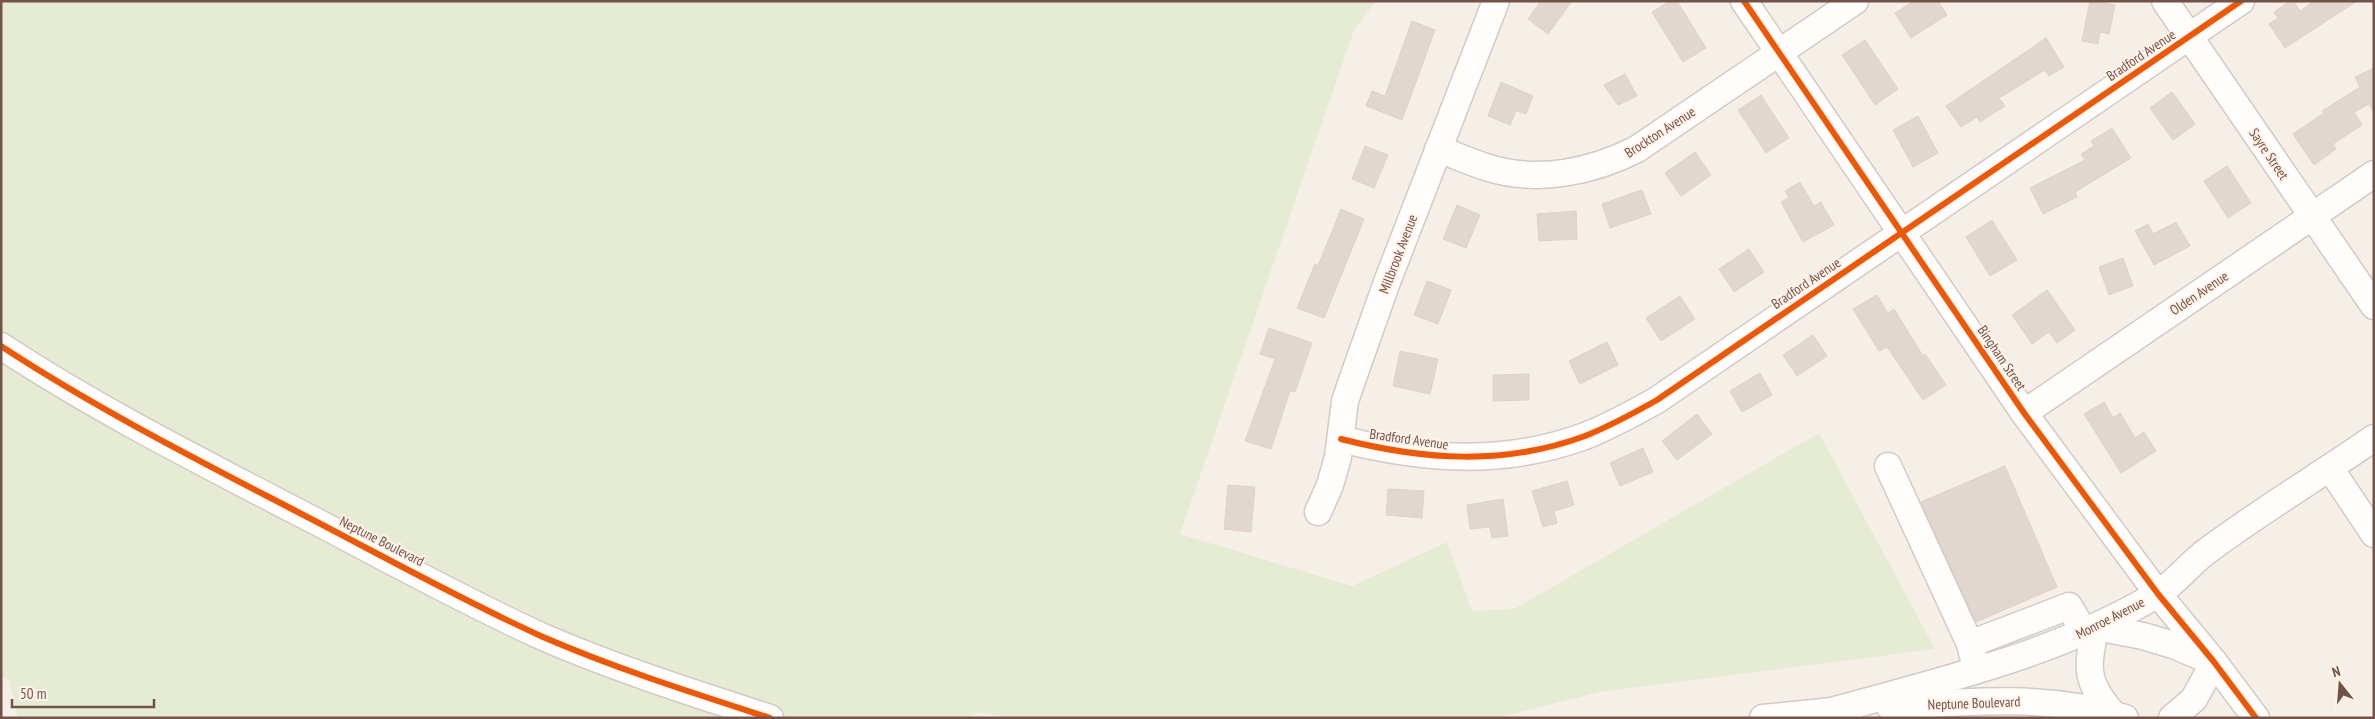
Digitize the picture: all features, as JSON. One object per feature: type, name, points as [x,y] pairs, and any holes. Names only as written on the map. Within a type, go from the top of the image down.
[{"type":"street","name":"Millbrook Avenue","points":[[1318,512],[1330,485],[1338,457],[1345,401],[1354,375],[1438,149],[1496,1]]},
{"type":"street","name":"Bingham Street","points":[[1744,1],[2024,413],[2158,594],[2214,662],[2256,718]]},
{"type":"street","name":"Brockton Avenue","points":[[1438,149],[1487,168],[1507,173],[1552,174],[1589,168],[1618,159],[1637,149],[1855,1]]},
{"type":"street","name":"Sayre Street","points":[[2165,1],[2374,306]]},
{"type":"street","name":"Bradford Avenue","points":[[1341,439],[1420,455],[1467,458],[1531,450],[1586,436],[1622,419],[1657,400],[2241,1]]},
{"type":"street","name":"Olden Avenue","points":[[2024,413],[2374,174]]},
{"type":"street","name":"Neptune Boulevard","points":[[1,346],[57,383],[129,424],[483,608],[617,667],[770,718]]},
{"type":"street","name":"Monroe Avenue","points":[[1835,710],[1977,670],[2063,642],[2090,629],[2158,594],[2206,551],[2374,438]]},
{"type":"street","points":[[1888,466],[1970,644],[1977,670]]},
{"type":"street","points":[[2330,468],[2374,534]]},
{"type":"street","points":[[1970,644],[2069,606],[2090,629],[2150,638],[2214,662],[2194,699],[2172,718]]},
{"type":"street","points":[[2090,629],[2088,670],[2093,688],[2119,716]]},
{"type":"street","name":"Neptune Boulevard","points":[[1763,718],[1835,710],[2013,700],[2060,704],[2119,716]]},
{"type":"green space","points":[[1,1],[1376,1],[1354,30],[1180,534],[1352,586],[1447,542],[1472,611],[1514,609],[1819,433],[1935,649],[1600,692],[1495,718],[1012,718],[978,712],[969,718],[18,718],[9,680],[1,677]]},
{"type":"building","points":[[1541,1],[1572,1],[1548,34],[1528,19]]},
{"type":"building","points":[[1670,1],[1677,1],[1706,48],[1683,62],[1652,12]]},
{"type":"building","points":[[1914,1],[1938,1],[1947,15],[1911,38],[1895,13]]},
{"type":"building","points":[[2090,1],[2105,1],[2104,3],[2115,5],[2109,34],[2100,32],[2098,44],[2082,41]]},
{"type":"building","points":[[2290,1],[2293,1],[2300,11],[2314,1],[2357,1],[2285,48],[2269,24],[2278,18],[2274,12]]},
{"type":"building","points":[[1412,21],[1435,30],[1402,120],[1366,106],[1372,91],[1385,96]]},
{"type":"building","points":[[2046,38],[2064,67],[2049,76],[2045,70],[1999,98],[2005,106],[1980,122],[1977,117],[1961,127],[1946,106]]},
{"type":"building","points":[[1865,40],[1898,89],[1875,105],[1842,55]]},
{"type":"building","points":[[2374,68],[2374,113],[2369,104],[2354,112],[2362,125],[2333,144],[2336,149],[2314,165],[2293,134],[2324,113],[2322,111],[2360,87],[2355,77]]},
{"type":"building","points":[[1625,74],[1637,96],[1618,105],[1604,85]]},
{"type":"building","points":[[1501,82],[1533,96],[1526,114],[1516,111],[1510,125],[1488,116]]},
{"type":"building","points":[[2172,92],[2195,124],[2173,140],[2150,108]]},
{"type":"building","points":[[1761,95],[1789,138],[1766,153],[1738,110]]},
{"type":"building","points":[[1918,116],[1938,153],[1913,167],[1893,130]]},
{"type":"building","points":[[2112,128],[2131,158],[2075,192],[2077,197],[2043,214],[2030,188],[2085,160],[2081,154],[2094,146],[2091,141]]},
{"type":"building","points":[[1365,146],[1388,155],[1374,188],[1352,179]]},
{"type":"building","points":[[1695,152],[1711,175],[1681,196],[1665,173]]},
{"type":"building","points":[[2227,166],[2251,203],[2228,218],[2204,181]]},
{"type":"building","points":[[1800,182],[1814,206],[1821,202],[1834,225],[1803,242],[1781,202],[1789,198],[1785,191]]},
{"type":"building","points":[[1642,190],[1651,214],[1610,228],[1602,204]]},
{"type":"building","points":[[1457,205],[1480,215],[1466,248],[1443,239]]},
{"type":"building","points":[[1341,209],[1364,219],[1324,318],[1297,308],[1315,264],[1318,266]]},
{"type":"building","points":[[1576,211],[1577,239],[1539,241],[1537,214]]},
{"type":"building","points":[[1992,220],[2017,260],[1990,276],[1966,237]]},
{"type":"building","points":[[2176,222],[2190,246],[2154,265],[2135,231],[2148,224],[2153,234]]},
{"type":"building","points":[[1749,249],[1764,272],[1734,292],[1719,269]]},
{"type":"building","points":[[2123,258],[2133,286],[2109,295],[2099,267]]},
{"type":"building","points":[[1427,281],[1451,290],[1438,324],[1414,315]]},
{"type":"building","points":[[2047,290],[2075,330],[2057,343],[2049,332],[2032,344],[2012,315]]},
{"type":"building","points":[[1877,295],[1888,313],[1894,309],[1923,356],[1925,354],[1946,385],[1923,400],[1887,347],[1879,351],[1853,309]]},
{"type":"building","points":[[1680,296],[1695,319],[1661,341],[1646,318]]},
{"type":"building","points":[[1269,328],[1312,343],[1295,392],[1290,391],[1271,449],[1245,441],[1275,359],[1260,354]]},
{"type":"building","points":[[1813,335],[1827,356],[1797,376],[1783,355]]},
{"type":"building","points":[[1607,342],[1618,365],[1580,384],[1569,361]]},
{"type":"building","points":[[1400,351],[1438,359],[1430,394],[1393,386]]},
{"type":"building","points":[[1760,373],[1772,395],[1742,412],[1730,391]]},
{"type":"building","points":[[1529,374],[1529,400],[1493,401],[1493,375]]},
{"type":"building","points":[[2104,402],[2113,418],[2120,413],[2135,438],[2144,432],[2156,451],[2121,473],[2084,414]]},
{"type":"building","points":[[1697,414],[1712,434],[1677,460],[1662,441]]},
{"type":"building","points":[[1643,448],[1653,472],[1620,486],[1610,463]]},
{"type":"building","points":[[2005,466],[2057,587],[1976,622],[1921,502]]},
{"type":"building","points":[[1567,481],[1574,505],[1554,511],[1557,523],[1543,527],[1532,491]]},
{"type":"building","points":[[1228,485],[1255,487],[1251,532],[1224,529]]},
{"type":"building","points":[[1388,489],[1424,491],[1422,518],[1386,515]]},
{"type":"building","points":[[1503,499],[1508,536],[1492,538],[1490,527],[1470,529],[1467,505]]},
{"type":"cycle path","points":[[1744,1],[2024,413],[2158,594],[2214,662],[2256,718]]},
{"type":"cycle path","points":[[1341,439],[1402,452],[1463,457],[1494,456],[1555,446],[1613,424],[1657,400],[2241,1]]},
{"type":"cycle path","points":[[1,346],[72,390],[144,431],[511,622],[571,649],[627,670],[770,718]]}]
